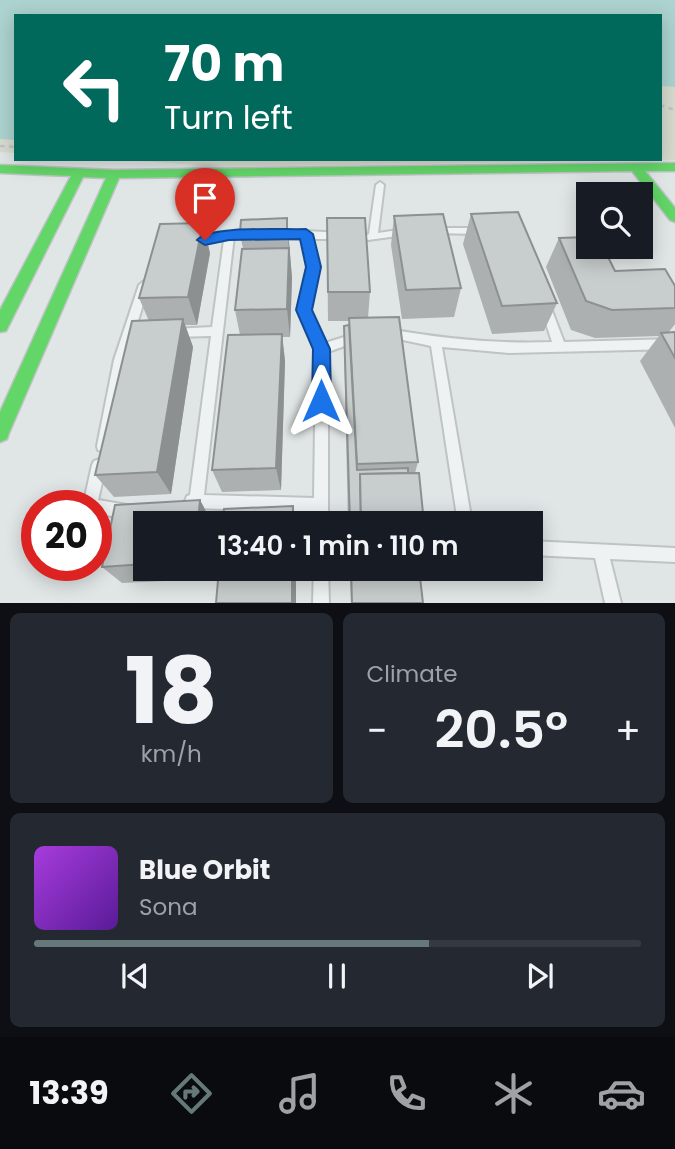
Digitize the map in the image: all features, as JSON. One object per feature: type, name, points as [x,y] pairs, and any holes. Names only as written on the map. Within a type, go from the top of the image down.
[{"type":"main road","points":[[0,163],[62,171]]},
{"type":"main road","points":[[635,167],[647,182]]},
{"type":"main road","points":[[0,169],[114,174],[675,167]]},
{"type":"main road","points":[[0,326],[62,189],[79,172]]},
{"type":"main road","points":[[0,433],[105,189],[114,174]]},
{"type":"main road","points":[[653,182],[675,182]]},
{"type":"main road","points":[[62,189],[576,183]]},
{"type":"main road","points":[[653,190],[675,217]]},
{"type":"lane","points":[[373,237],[380,185]]},
{"type":"lane","points":[[267,235],[373,237],[391,232],[416,231]]},
{"type":"lane","points":[[429,231],[485,232]]},
{"type":"lane","points":[[306,234],[313,267],[304,310],[322,349],[321,511]]},
{"type":"lane","points":[[180,244],[235,235],[215,331],[196,501]]},
{"type":"lane","points":[[94,490],[148,272]]},
{"type":"lane","points":[[541,293],[559,345]]},
{"type":"lane","points":[[165,333],[215,331]]},
{"type":"lane","points":[[322,349],[373,332],[400,334],[436,342],[509,348],[675,344]]},
{"type":"lane","points":[[436,342],[463,511]]},
{"type":"lane","points":[[171,505],[196,501],[321,505]]},
{"type":"lane","points":[[112,510],[122,512],[147,508]]},
{"type":"lane","points":[[543,549],[675,555]]},
{"type":"lane","points":[[601,551],[614,603]]},
{"type":"lane","points":[[321,581],[321,603]]},
{"type":"shaded area","points":[[0,0],[675,0],[675,160],[662,160],[662,14],[14,14],[14,153],[0,152]]},
{"type":"shaded area","points":[[142,161],[611,161],[224,167]]},
{"type":"water","points":[[0,0],[675,0],[675,87],[662,86],[662,14],[14,14],[14,140],[0,139]]},
{"type":"building","points":[[518,212],[557,303],[502,306],[471,214]]},
{"type":"building","points":[[443,214],[461,288],[406,290],[394,216]]},
{"type":"building","points":[[287,218],[287,231],[240,233],[241,220]]},
{"type":"building","points":[[327,218],[365,218],[370,292],[328,292]]},
{"type":"building","points":[[203,223],[188,297],[139,298],[160,224]]},
{"type":"building","points":[[576,237],[576,259],[609,259],[615,271],[665,269],[675,286],[675,308],[612,310],[586,301],[559,238]]},
{"type":"building","points":[[289,248],[287,309],[235,310],[242,249]]},
{"type":"building","points":[[399,317],[418,462],[357,464],[349,318]]},
{"type":"building","points":[[183,319],[157,472],[95,475],[132,321]]},
{"type":"building","points":[[349,325],[357,470],[408,468],[408,473],[360,474],[361,511],[350,511],[344,326]]},
{"type":"building","points":[[675,332],[675,358],[661,333]]},
{"type":"building","points":[[282,334],[276,468],[212,470],[228,335]]},
{"type":"building","points":[[419,473],[423,511],[361,511],[360,474]]},
{"type":"building","points":[[200,500],[199,511],[133,511],[133,565],[112,566],[112,519],[115,505]]},
{"type":"building","points":[[293,506],[293,511],[224,509]]},
{"type":"building","points":[[218,581],[292,581],[292,603],[216,603]]},
{"type":"building","points":[[351,581],[420,581],[423,603],[352,603]]},
{"type":"traffic: fast","points":[[635,167],[675,217]]},
{"type":"traffic: fast","points":[[0,169],[114,174],[675,167]]},
{"type":"traffic: fast","points":[[0,326],[79,172]]},
{"type":"traffic: fast","points":[[0,433],[114,174]]},
{"type":"route","points":[[205,240],[229,236],[306,234],[313,267],[304,310],[322,349],[321,401]]}]
